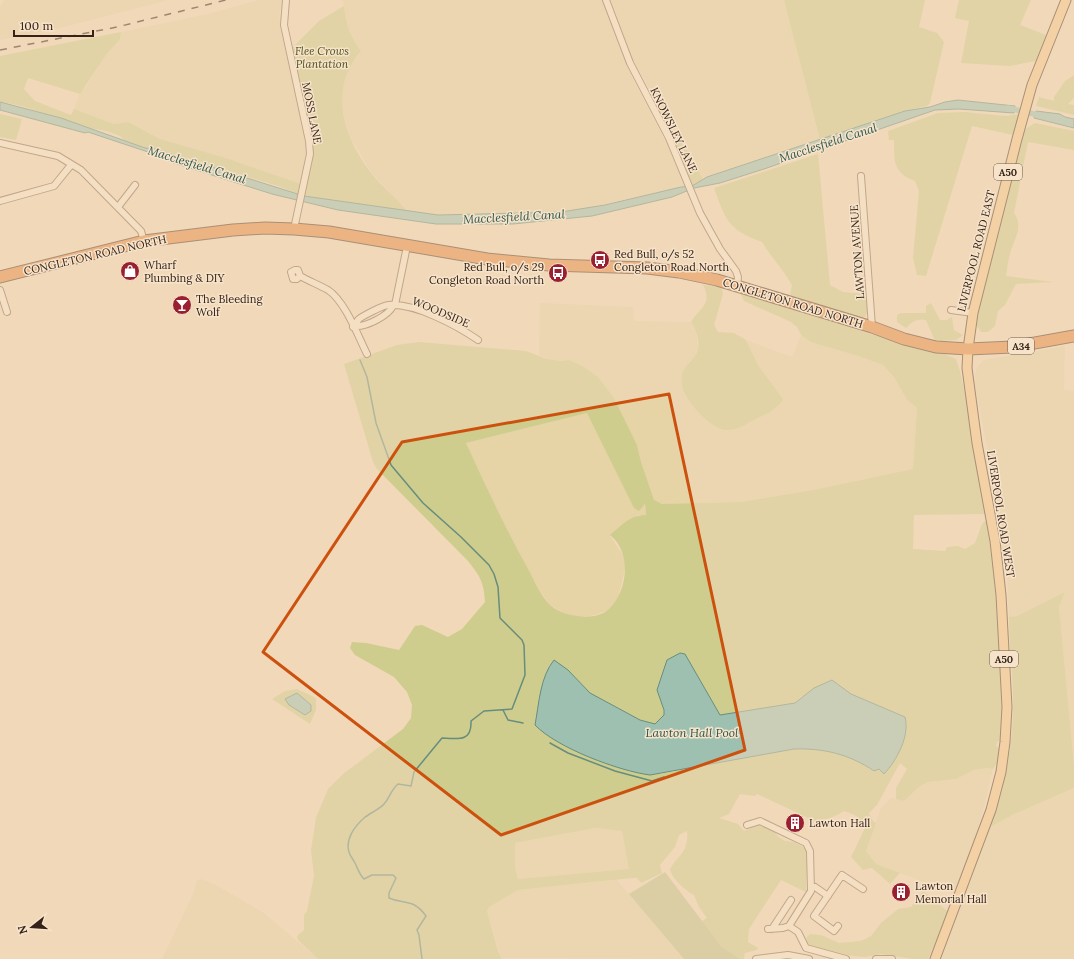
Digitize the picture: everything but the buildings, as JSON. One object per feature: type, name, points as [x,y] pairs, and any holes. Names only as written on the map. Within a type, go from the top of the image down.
[{"type":"highway","name":"CONGLETON ROAD NORTH","points":[[0,276],[144,241],[233,230],[265,228],[294,229],[329,232],[452,254],[536,264],[647,268],[717,280],[872,327],[916,342],[936,347],[968,349]]},
{"type":"highway","name":"A34","points":[[968,349],[1014,347],[1074,336]]},
{"type":"main road","name":"LIVERPOOL ROAD EAST","points":[[968,349],[973,313],[1032,84],[1066,0]]},
{"type":"main road","name":"LIVERPOOL ROAD WEST","points":[[934,959],[991,810],[1001,772],[1006,742],[1007,706],[1001,595],[995,541],[977,443],[966,368],[968,349]]},
{"type":"street","name":"MOSS LANE","points":[[286,0],[284,25],[309,141],[310,154],[294,229]]},
{"type":"street","name":"KNOWSLEY LANE","points":[[606,0],[630,63],[669,138],[700,213],[720,249],[736,271],[738,278],[737,287]]},
{"type":"street","points":[[0,143],[58,156],[71,164],[91,178],[141,230],[144,241]]},
{"type":"street","points":[[0,201],[54,186],[71,164]]},
{"type":"street","name":"LAWTON AVENUE","points":[[861,176],[872,327]]},
{"type":"street","points":[[118,207],[135,185]]},
{"type":"street","points":[[354,327],[358,320],[387,305],[394,306],[407,246]]},
{"type":"street","points":[[300,276],[329,291],[343,308],[367,354]]},
{"type":"street","points":[[0,290],[7,312]]},
{"type":"street","name":"WOODSIDE","points":[[394,306],[406,307],[432,316],[464,330],[478,340]]},
{"type":"street","points":[[951,310],[973,313]]},
{"type":"street","points":[[747,825],[760,820],[806,843],[810,850],[811,892],[789,926],[770,929],[791,900]]},
{"type":"street","points":[[838,926],[834,931],[814,916],[842,875],[863,889]]},
{"type":"street","points":[[811,886],[828,896]]},
{"type":"street","points":[[789,926],[798,932],[806,948],[811,951],[846,959]]},
{"type":"street","points":[[811,951],[813,959]]},
{"type":"street","points":[[756,959],[788,955],[809,959]]},
{"type":"street","points":[[876,959],[892,959]]},
{"type":"highlighted area","points":[[669,394],[745,750],[501,835],[263,652],[402,442]]},
{"type":"shaded area","points":[[4,0],[169,0],[60,28],[0,40],[0,7]]},
{"type":"shaded area","points":[[259,0],[282,0],[279,18],[305,135],[306,161],[301,184],[226,158],[160,139],[128,122],[114,124],[74,109],[81,89],[86,87],[106,55],[120,39],[121,32],[208,14]]},
{"type":"shaded area","points":[[343,0],[602,0],[619,47],[633,79],[679,167],[687,187],[681,187],[588,208],[550,213],[438,215],[407,211],[371,172],[351,138],[347,127],[342,108],[341,91],[347,70],[361,51],[351,35],[346,23]]},
{"type":"shaded area","points":[[611,0],[784,0],[820,140],[703,179],[633,61]]},
{"type":"shaded area","points":[[540,303],[633,307],[634,321],[691,322],[696,328],[698,349],[696,356],[690,360],[683,372],[682,386],[698,412],[711,423],[724,430],[783,399],[758,365],[746,340],[792,357],[801,335],[811,342],[883,365],[894,377],[907,400],[917,408],[913,469],[813,490],[741,502],[662,504],[654,501],[637,445],[614,398],[569,360],[559,361],[539,356]]},
{"type":"shaded area","points":[[1065,346],[1064,390],[1074,391],[1074,765],[1059,607],[1065,593],[1017,616],[1009,617],[1006,544],[976,391],[975,376],[977,367],[984,360]]},
{"type":"shaded area","points":[[587,413],[601,440],[644,503],[646,515],[638,515],[610,536],[623,555],[626,565],[618,598],[608,610],[595,615],[580,617],[564,613],[550,605],[538,588],[509,535],[466,443]]},
{"type":"shaded area","points":[[987,768],[993,769],[985,803],[969,860],[955,894],[863,859],[881,808],[891,798],[904,801],[920,786],[928,782],[956,779],[966,772]]},
{"type":"shaded area","points":[[1074,788],[1074,959],[940,959],[990,825],[992,826],[1013,814]]},
{"type":"shaded area","points":[[595,828],[622,831],[630,869],[518,879],[515,867],[515,843]]},
{"type":"shaded area","points":[[201,879],[216,885],[264,913],[318,959],[162,959],[193,894],[197,881]]},
{"type":"shaded area","points":[[617,880],[684,959],[501,958],[487,911],[489,907],[518,890]]},
{"type":"green space","points":[[784,0],[925,0],[919,27],[937,33],[944,42],[930,103],[927,106],[905,111],[820,140]]},
{"type":"green space","points":[[959,0],[1031,0],[1020,25],[1046,35],[1036,61],[1010,66],[961,63],[969,21],[955,18]]},
{"type":"green space","name":"Flee Crows Plantation","points":[[344,6],[349,30],[361,51],[351,66],[345,81],[342,97],[343,112],[347,128],[361,159],[371,173],[407,211],[304,196],[312,157],[292,48],[319,21]]},
{"type":"green space","points":[[121,32],[120,39],[106,55],[80,94],[28,78],[24,89],[35,101],[71,115],[74,109],[114,124],[128,122],[160,139],[226,158],[301,184],[299,194],[278,186],[155,149],[145,148],[124,141],[119,136],[107,131],[85,127],[22,106],[0,102],[0,56]]},
{"type":"green space","points":[[1074,75],[1074,98],[1068,104],[1074,105],[1074,115],[1036,106],[1039,97],[1054,101],[1054,97],[1065,81]]},
{"type":"green space","points":[[659,105],[703,179],[692,186],[679,151],[657,109]]},
{"type":"green space","points":[[964,112],[1006,116],[1019,114],[1013,135],[972,126],[926,276],[917,275],[913,258],[919,191],[915,181],[902,174],[896,165],[894,140],[889,140],[888,131],[938,113]]},
{"type":"green space","points":[[0,114],[22,119],[16,140],[0,137]]},
{"type":"green space","points":[[1035,123],[1074,131],[1074,150],[1028,142],[1014,213],[1017,218],[1018,228],[1009,257],[1006,276],[1053,282],[1016,284],[1005,305],[998,311],[995,326],[988,332],[981,332],[975,323],[1020,136],[1027,128]]},
{"type":"green space","points":[[818,154],[830,285],[843,292],[867,294],[868,310],[864,318],[856,318],[790,296],[792,285],[785,274],[762,242],[742,233],[729,222],[721,208],[714,188]]},
{"type":"green space","points":[[703,285],[722,287],[723,294],[714,325],[718,332],[734,333],[746,340],[758,365],[783,399],[770,412],[744,426],[732,430],[719,428],[705,419],[687,398],[682,385],[683,372],[697,353],[698,339],[691,322],[706,302],[707,297]]},
{"type":"green space","points":[[740,293],[909,346],[937,351],[956,359],[970,416],[971,437],[987,510],[985,514],[914,515],[913,549],[945,551],[947,547],[958,546],[965,549],[975,543],[982,524],[985,521],[989,523],[1002,658],[1002,739],[997,742],[996,746],[999,748],[997,763],[993,769],[987,768],[974,770],[956,779],[928,782],[920,786],[904,801],[896,799],[896,788],[907,769],[900,763],[877,805],[869,813],[873,821],[876,823],[866,851],[876,864],[900,873],[890,884],[872,868],[863,870],[851,857],[865,828],[861,821],[854,815],[844,811],[819,823],[757,794],[755,796],[740,794],[729,814],[719,818],[738,824],[744,831],[761,824],[775,832],[778,837],[785,841],[794,842],[803,847],[807,853],[806,892],[781,880],[749,929],[748,942],[758,948],[757,950],[745,953],[744,959],[740,959],[721,946],[702,921],[707,918],[699,907],[694,895],[679,884],[671,873],[670,869],[685,848],[687,831],[679,835],[675,847],[660,865],[662,873],[641,883],[637,878],[632,878],[518,890],[489,907],[487,911],[498,951],[502,959],[318,959],[298,940],[297,936],[304,930],[304,915],[307,911],[314,876],[311,850],[316,818],[328,789],[343,774],[403,729],[411,718],[412,705],[407,692],[394,677],[355,655],[350,648],[352,642],[366,643],[399,650],[415,626],[422,625],[448,637],[462,629],[485,602],[484,589],[481,580],[468,561],[377,469],[373,462],[344,364],[397,345],[419,342],[526,351],[544,358],[559,361],[569,360],[584,367],[598,377],[614,398],[637,445],[654,500],[662,504],[741,502],[813,490],[913,469],[917,408],[907,400],[894,377],[883,365],[811,342],[801,335],[797,327],[791,322],[744,301]],"holes":[[[587,413],[634,508],[639,511],[645,504],[646,515],[640,515],[631,519],[622,524],[610,535],[617,542],[622,551],[625,572],[623,582],[620,592],[609,609],[596,616],[588,617],[563,613],[550,605],[543,597],[504,522],[466,443]],[[680,653],[685,654],[720,715],[795,703],[801,697],[837,683],[851,694],[905,717],[873,771],[855,760],[835,753],[794,749],[659,774],[603,762],[535,725],[549,666],[568,670],[590,693],[640,720],[655,724],[664,715],[662,678],[667,660]],[[595,828],[622,831],[629,869],[518,879],[515,867],[515,843]]]},
{"type":"green space","points":[[931,303],[940,320],[947,320],[952,317],[954,330],[963,335],[956,340],[935,341],[926,320],[920,319],[915,321],[906,328],[897,322],[897,315],[901,313],[926,313],[926,306]]},
{"type":"green space","points":[[1065,592],[1059,607],[1074,765],[1074,788],[1014,814],[992,826],[990,825],[996,811],[1008,765],[1012,734],[1013,692],[1009,617],[1017,616]]},
{"type":"green space","points":[[297,689],[316,698],[316,710],[310,724],[272,699],[285,691]]},
{"type":"green space","points":[[665,872],[721,946],[740,959],[684,959],[629,894]]},
{"type":"green space","points":[[923,891],[947,911],[947,916],[928,959],[913,959],[881,954],[865,957],[844,955],[810,947],[806,938],[810,934],[821,935],[839,943],[861,941],[871,936],[881,923],[898,909],[911,907]]},
{"type":"water","points":[[958,100],[1015,106],[1014,113],[959,109],[935,110],[764,169],[720,183],[694,188],[672,197],[592,216],[513,224],[436,224],[338,210],[272,194],[174,163],[151,153],[88,132],[85,133],[0,110],[0,102],[61,118],[145,148],[155,149],[304,196],[438,215],[561,212],[605,205],[681,187],[692,186],[707,177],[905,111]]},
{"type":"water","points":[[1036,111],[1060,114],[1074,119],[1074,128],[1034,118]]},
{"type":"water","name":"Lawton Hall Pool","points":[[680,653],[685,654],[720,715],[795,703],[814,688],[832,680],[851,694],[905,717],[906,732],[898,755],[884,774],[879,769],[874,771],[855,760],[836,753],[794,749],[650,775],[622,769],[589,757],[558,742],[545,734],[535,725],[543,682],[549,667],[554,660],[568,670],[590,693],[640,720],[655,724],[664,715],[664,710],[657,690],[667,660]]},
{"type":"water","points":[[297,693],[311,705],[311,711],[305,715],[289,705],[285,699]]},
{"type":"waterway","name":"Macclesfield Canal","points":[[1008,108],[1043,116]]},
{"type":"waterway","points":[[360,360],[367,377],[376,423],[391,465],[423,503],[461,537],[489,565],[494,574],[498,587],[500,618],[522,640],[524,645],[525,675],[512,709],[484,711],[471,721],[469,733],[463,738],[442,738],[414,772],[411,786],[398,784],[393,789],[384,804],[366,816],[354,829],[348,842],[349,853],[364,879],[372,875],[393,875],[396,878],[389,893],[389,898],[413,904],[426,916],[417,930],[422,959]]},
{"type":"waterway","points":[[503,710],[508,720],[523,723]]},
{"type":"waterway","points":[[550,743],[568,753],[615,771],[652,781],[664,777]]},
{"type":"railway","points":[[0,50],[117,27],[226,0]]},
{"type":"place","name":"Red Bull, o/s 52 Congleton Road North","points":[[600,260]]},
{"type":"place","name":"Wharf Plumbing & DIY","points":[[130,271]]},
{"type":"place","name":"Red Bull, o/s 29 Congleton Road North","points":[[558,273]]},
{"type":"place","name":"The Bleeding Wolf","points":[[182,305]]},
{"type":"place","name":"Lawton Hall","points":[[795,823]]},
{"type":"place","name":"Lawton Memorial Hall","points":[[901,892]]}]
